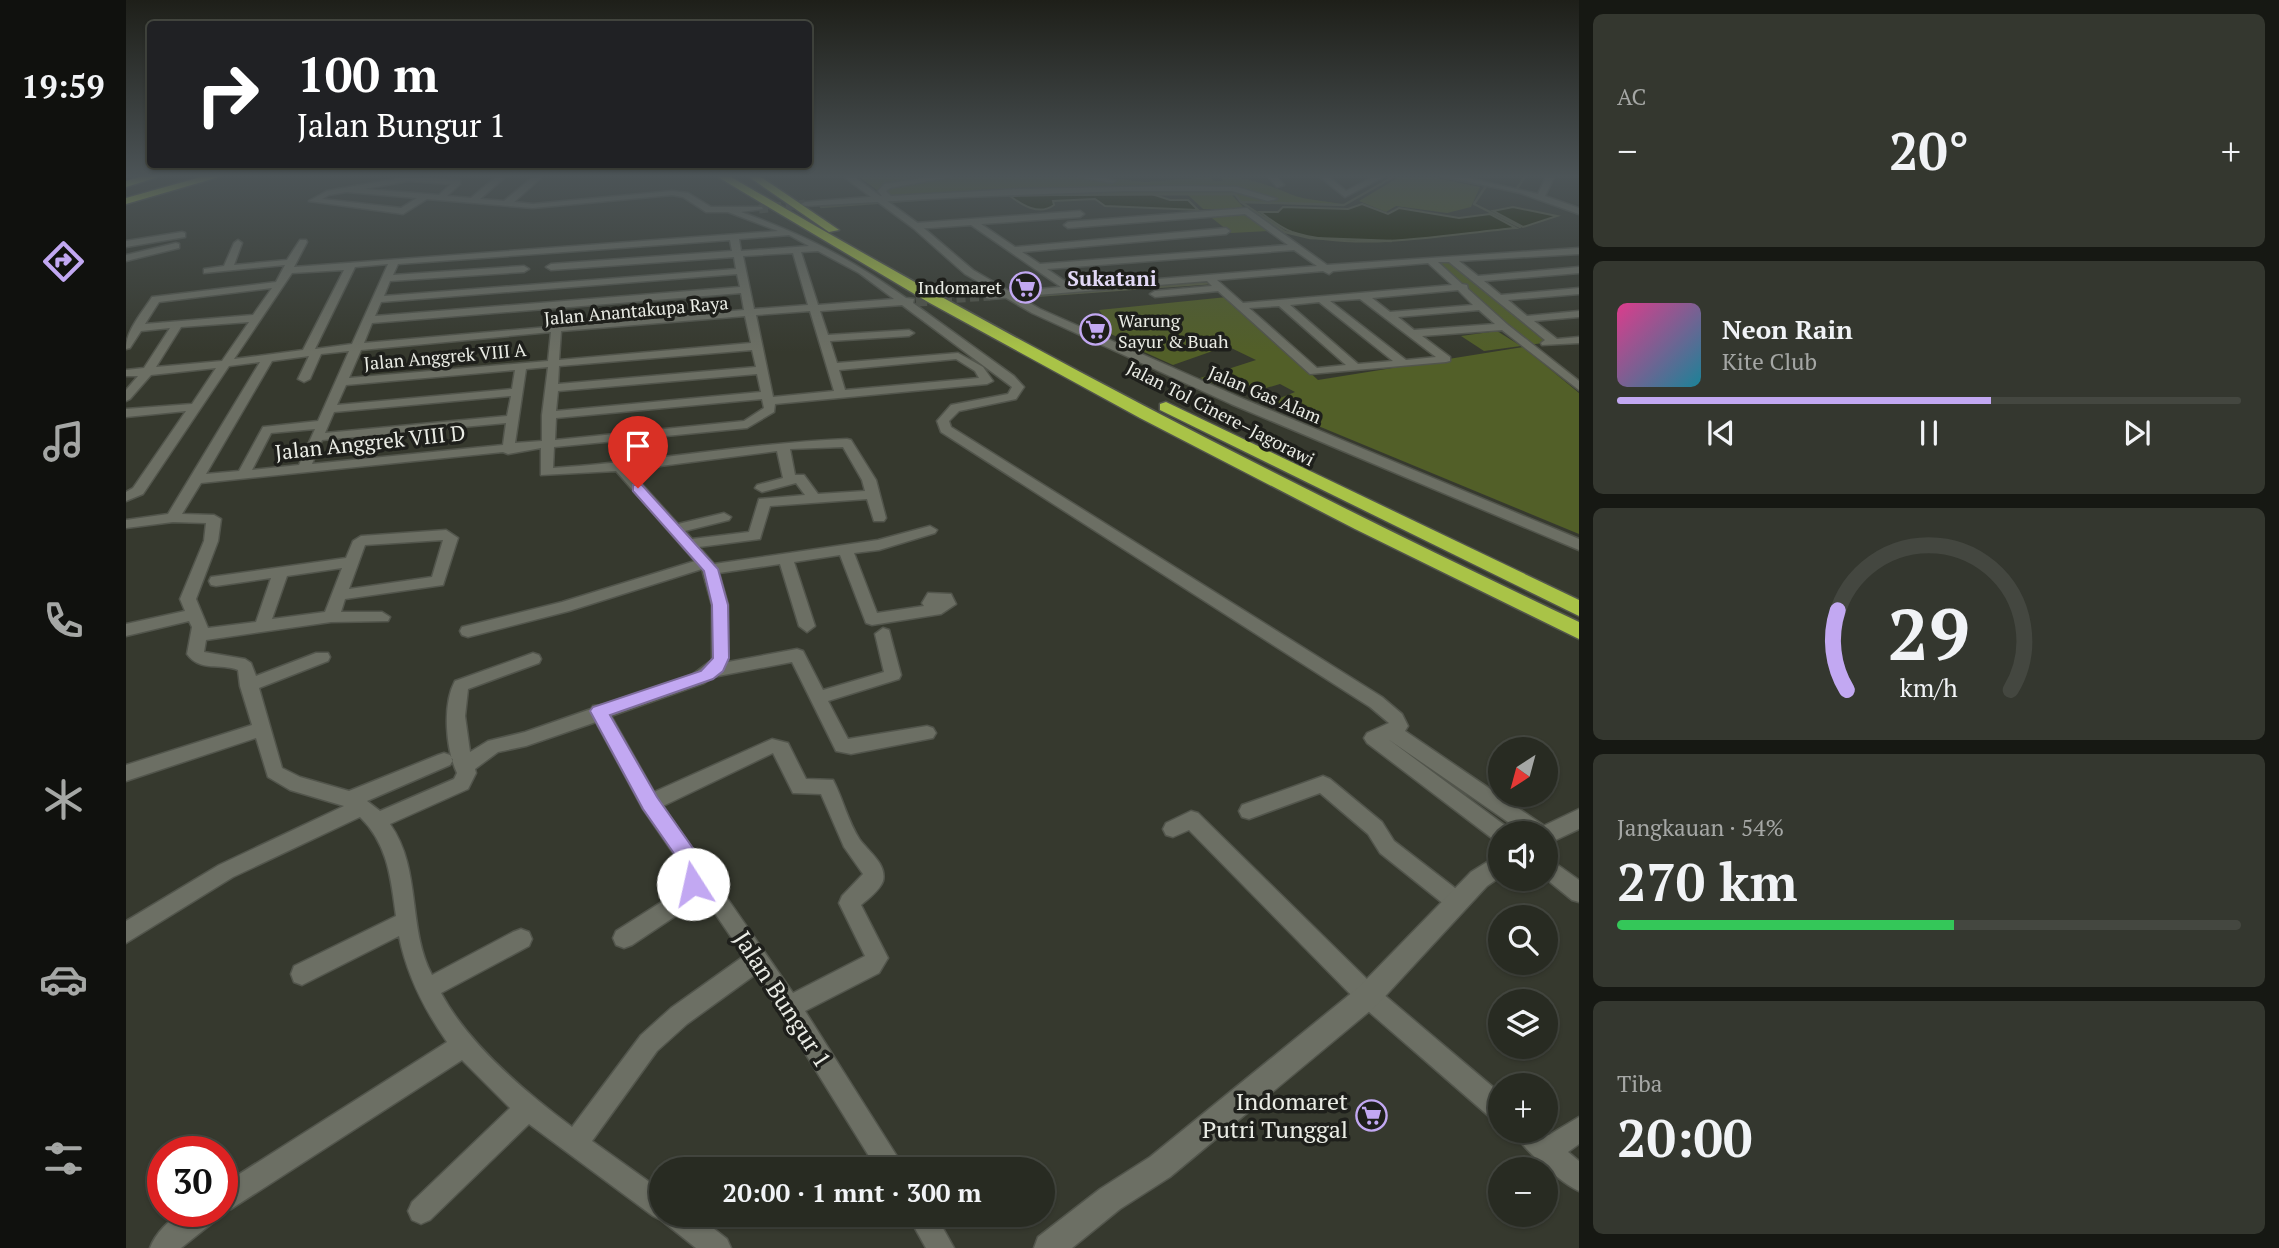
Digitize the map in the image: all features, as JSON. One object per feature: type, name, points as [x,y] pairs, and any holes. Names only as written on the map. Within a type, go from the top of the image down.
[{"type":"highway","name":"Jalan Tol Cinere–Jagorawi","points":[[822,235],[1020,348],[1302,494],[1579,631]]},
{"type":"highway","name":"Jalan Tol Cinere–Jagorawi","points":[[843,235],[1022,334],[1312,481],[1579,609]]},
{"type":"street","points":[[126,244],[175,235]]},
{"type":"street","points":[[207,271],[349,267],[352,264],[760,235]]},
{"type":"street","points":[[796,235],[913,304],[1017,385],[1016,392],[1007,400],[951,410],[943,421],[951,435],[1186,580],[1376,702],[1396,719],[1399,727],[1373,738],[1488,824]]},
{"type":"street","name":"Jalan Gas Alam","points":[[926,235],[959,264],[1009,296],[1137,358],[1579,545]]},
{"type":"street","points":[[992,235],[1072,291]]},
{"type":"street","points":[[1079,235],[1107,262]]},
{"type":"street","points":[[1014,250],[1165,235]]},
{"type":"street","points":[[1233,235],[1253,250]]},
{"type":"street","points":[[1280,235],[1328,270]]},
{"type":"street","points":[[734,237],[768,402]]},
{"type":"street","points":[[128,496],[138,491],[197,407],[255,318],[281,284],[303,242]]},
{"type":"street","points":[[228,269],[238,243]]},
{"type":"street","points":[[126,258],[176,246]]},
{"type":"street","points":[[1040,267],[1296,247]]},
{"type":"street","points":[[551,267],[818,248]]},
{"type":"street","points":[[796,249],[841,394]]},
{"type":"street","points":[[550,305],[552,250]]},
{"type":"street","points":[[512,336],[527,251]]},
{"type":"street","points":[[990,298],[1579,251]]},
{"type":"street","points":[[1176,257],[1185,264]]},
{"type":"street","points":[[303,470],[394,261]]},
{"type":"street","points":[[1453,261],[1554,342]]},
{"type":"street","points":[[1429,262],[1464,287],[1482,307],[1526,345],[1577,383]]},
{"type":"street","points":[[304,379],[312,353],[349,267]]},
{"type":"street","points":[[386,278],[524,269]]},
{"type":"street","points":[[377,299],[741,271]]},
{"type":"street","points":[[1476,279],[1579,271]]},
{"type":"street","points":[[699,274],[702,294]]},
{"type":"street","points":[[1155,294],[1208,279]]},
{"type":"street","points":[[1208,279],[1314,372],[1446,359],[1363,296]]},
{"type":"street","points":[[126,346],[156,299],[281,284]]},
{"type":"street","points":[[1241,306],[1464,287]]},
{"type":"street","points":[[369,320],[745,290]]},
{"type":"street","points":[[1499,298],[1579,291]]},
{"type":"street","points":[[1321,299],[1403,363]]},
{"type":"street","points":[[1282,303],[1356,368]]},
{"type":"street","name":"Jalan Anantakupa Raya","points":[[126,373],[224,366],[269,357],[355,349],[913,304]]},
{"type":"street","points":[[1390,315],[1482,307]]},
{"type":"street","points":[[1524,319],[1579,314]]},
{"type":"street","points":[[137,328],[255,318]]},
{"type":"street","points":[[126,397],[148,372],[178,324]]},
{"type":"street","points":[[1413,333],[1504,327]]},
{"type":"street","points":[[824,338],[909,332]]},
{"type":"street","points":[[556,333],[545,446],[546,472],[619,467],[746,450],[850,444],[869,480],[879,518]]},
{"type":"street","points":[[1526,345],[1579,340]]},
{"type":"street","name":"Jalan Anggrek VIII A","points":[[341,382],[757,346]]},
{"type":"street","points":[[548,415],[768,402],[987,381],[979,369],[958,356],[831,367]]},
{"type":"street","points":[[173,518],[199,479],[269,357]]},
{"type":"street","points":[[508,450],[521,367]]},
{"type":"street","points":[[551,388],[762,370]]},
{"type":"street","points":[[330,409],[517,392]]},
{"type":"street","points":[[746,450],[742,426],[768,402]]},
{"type":"street","points":[[126,413],[197,407]]},
{"type":"street","points":[[318,437],[513,419]]},
{"type":"street","points":[[243,475],[267,430],[323,424]]},
{"type":"street","name":"Jalan Anggrek VIII D","points":[[199,479],[742,426]]},
{"type":"street","points":[[783,447],[790,480]]},
{"type":"street","points":[[619,467],[708,566],[718,593],[721,647],[720,663],[713,671]]},
{"type":"street","points":[[762,488],[799,478],[814,500]]},
{"type":"street","points":[[687,544],[756,535],[764,502],[872,495]]},
{"type":"street","points":[[126,524],[210,517],[216,522],[188,599],[200,622],[197,657],[243,664],[272,768],[279,777],[357,803],[378,821],[394,848],[402,882],[405,922],[427,989],[465,1044],[484,1066],[529,1107],[649,1197]]},
{"type":"street","points":[[674,529],[724,517]]},
{"type":"street","points":[[468,631],[708,566],[845,550],[896,541],[930,530]]},
{"type":"street","points":[[331,617],[358,544],[363,540],[446,535],[451,538],[439,581],[340,595]]},
{"type":"street","points":[[845,550],[872,619],[937,608]]},
{"type":"street","points":[[786,559],[807,626]]},
{"type":"street","points":[[216,582],[351,562]]},
{"type":"street","points":[[264,624],[281,572]]},
{"type":"street","points":[[126,630],[194,614]]},
{"type":"street","points":[[199,635],[264,624],[331,617],[382,617]]},
{"type":"street","points":[[818,698],[893,675],[883,634]]},
{"type":"street","points":[[464,768],[486,749],[526,739],[599,711],[698,679],[713,671],[797,655],[837,741],[845,747],[927,733]]},
{"type":"street","points":[[248,686],[322,657]]},
{"type":"street","points":[[378,821],[455,789],[465,779],[456,694],[461,685],[533,659]]},
{"type":"street","name":"Jalan Bungur 1","points":[[599,711],[650,803],[759,959],[884,1157]]},
{"type":"street","points":[[126,772],[262,729]]},
{"type":"street","points":[[1392,731],[1522,821]]},
{"type":"street","points":[[650,803],[772,746],[782,748],[800,787],[821,784],[826,786],[854,846],[863,853],[873,872],[873,880],[849,903],[877,958],[872,965],[790,1006]]},
{"type":"street","points":[[126,933],[226,871],[444,760]]},
{"type":"street","points":[[1250,811],[1323,784],[1375,828],[1387,847],[1457,902]]},
{"type":"street","points":[[1558,829],[1579,818]]},
{"type":"street","points":[[1173,829],[1191,819],[1368,996],[1488,1100]]},
{"type":"street","points":[[1049,1248],[1110,1199],[1160,1167],[1368,996],[1457,902],[1488,874]]},
{"type":"street","points":[[1558,875],[1579,892]]},
{"type":"street","points":[[623,935],[704,881]]},
{"type":"street","points":[[302,974],[405,922]]},
{"type":"street","points":[[427,989],[521,939]]},
{"type":"street","points":[[575,1143],[649,1043],[679,1016],[759,959]]},
{"type":"street","points":[[238,1190],[465,1044]]},
{"type":"street","points":[[421,1211],[529,1107]]},
{"type":"street","points":[[1548,1151],[1579,1129]]},
{"type":"street","points":[[1539,1143],[1579,1178]]},
{"type":"street","points":[[163,1248],[185,1227]]},
{"type":"street","points":[[690,1227],[718,1248]]},
{"type":"street","points":[[928,1227],[941,1248]]},
{"type":"green space","points":[[1453,261],[1554,342],[1526,345],[1432,262]]},
{"type":"green space","points":[[1227,297],[1318,380],[1523,347],[1579,393],[1579,534],[1265,404],[1295,392],[1280,384],[1242,395],[1200,378],[1256,360],[1227,346],[1173,365],[1124,343],[1125,340],[1086,324],[1105,318],[1099,310]]},
{"type":"green space","points":[[1497,331],[1521,346],[1484,351],[1461,336]]},
{"type":"shaded area","points":[[1306,235],[1448,235],[1374,242]]},
{"type":"waterway","points":[[1298,235],[1391,241]]},
{"type":"waterway","points":[[1020,297],[1212,283]]},
{"type":"tunnel","points":[[938,300],[916,301],[990,296]]},
{"type":"place","name":"Indomaret","points":[[1025,287]]},
{"type":"place","name":"Warung Sayur & Buah","points":[[1095,330]]},
{"type":"place","name":"Indomaret Putri Tunggal","points":[[1371,1115]]},
{"type":"district","name":"Sukatani","points":[[1112,278]]},
{"type":"route","points":[[638,488],[711,569],[720,605],[721,658],[717,667],[698,679],[599,711],[650,803],[702,878],[693,884]]}]
